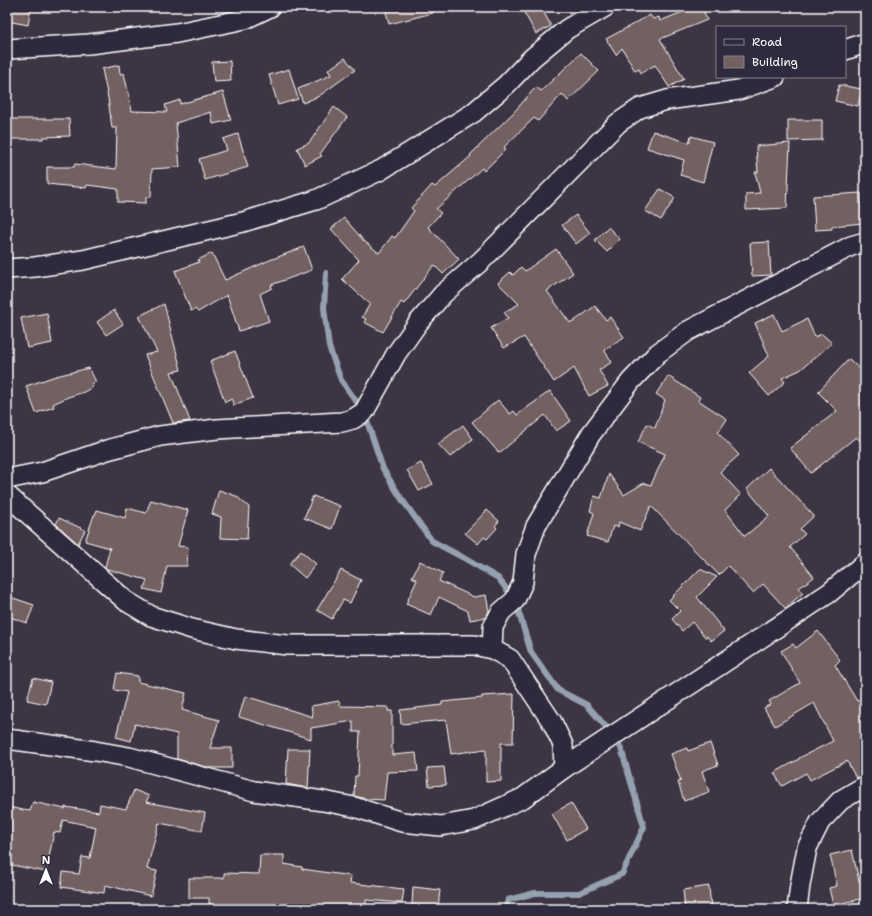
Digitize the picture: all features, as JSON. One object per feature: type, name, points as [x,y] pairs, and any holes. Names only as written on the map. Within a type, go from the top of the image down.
[{"type":"street","points":[[7,48],[89,44],[177,33],[270,7]]},
{"type":"street","points":[[7,269],[35,268],[83,260],[243,222],[316,200],[381,170],[474,113],[506,85],[532,58],[561,34],[605,7]]},
{"type":"street","points":[[846,50],[865,43]]},
{"type":"street","points":[[7,479],[42,472],[107,450],[160,436],[217,429],[342,422],[353,419],[364,412],[396,354],[418,323],[443,294],[481,261],[618,123],[640,108],[667,100],[740,90],[772,78]]},
{"type":"street","points":[[492,649],[493,627],[501,612],[514,600],[523,582],[526,554],[536,526],[591,434],[631,381],[658,353],[688,330],[851,246],[865,242]]},
{"type":"street","points":[[7,495],[126,600],[151,616],[192,629],[236,639],[287,645],[474,645],[492,649],[510,659],[552,722],[563,745],[564,768]]},
{"type":"street","points":[[7,739],[130,757],[254,791],[323,801],[402,822],[441,826],[474,820],[523,798],[564,768],[829,593],[865,563]]},
{"type":"street","points":[[798,909],[806,848],[820,822],[841,800],[865,786]]},
{"type":"building","points":[[7,7],[31,7],[28,25],[7,21]]},
{"type":"building","points":[[385,7],[432,7],[433,13],[389,24]]},
{"type":"building","points":[[521,7],[541,7],[551,26],[536,34]]},
{"type":"building","points":[[695,7],[702,7],[707,20],[660,39],[684,79],[669,87],[655,65],[641,73],[639,69],[635,71],[622,48],[616,55],[606,39],[650,15],[653,19],[659,17],[660,21]]},
{"type":"building","points":[[581,53],[599,71],[568,101],[562,94],[538,121],[534,118],[504,147],[506,149],[484,171],[482,168],[436,209],[441,213],[428,227],[459,259],[443,274],[434,265],[404,304],[401,302],[383,332],[364,322],[366,319],[362,317],[370,304],[342,279],[359,260],[331,229],[344,218],[364,241],[379,253],[392,236],[395,238],[414,211],[411,208],[432,185],[435,187],[471,156],[470,155],[514,112],[536,87],[541,91]]},
{"type":"building","points":[[345,58],[355,70],[319,96],[303,103],[298,89],[331,75],[328,70]]},
{"type":"building","points":[[230,61],[231,81],[214,82],[212,62]]},
{"type":"building","points":[[119,65],[120,74],[124,73],[132,111],[167,112],[165,105],[180,100],[180,104],[223,92],[231,120],[213,124],[211,112],[176,123],[180,167],[152,169],[151,197],[146,197],[146,203],[118,202],[118,189],[87,185],[86,188],[47,184],[47,167],[74,167],[75,164],[116,169],[117,128],[112,128],[102,69]]},
{"type":"building","points":[[289,69],[298,99],[278,105],[269,75]]},
{"type":"building","points":[[839,85],[862,89],[858,106],[835,101]]},
{"type":"building","points":[[334,107],[347,117],[320,154],[322,156],[305,165],[297,148],[309,143]]},
{"type":"building","points":[[7,119],[69,119],[70,136],[43,137],[43,139],[7,139]]},
{"type":"building","points":[[788,120],[822,120],[822,140],[788,141]]},
{"type":"building","points":[[653,131],[689,143],[691,136],[713,142],[703,182],[680,175],[684,160],[647,148]]},
{"type":"building","points":[[238,134],[248,167],[205,180],[199,159],[227,150],[223,139]]},
{"type":"building","points":[[790,143],[787,208],[746,210],[746,194],[760,193],[755,172],[758,172],[756,146]]},
{"type":"building","points":[[660,189],[675,198],[661,220],[645,211]]},
{"type":"building","points":[[861,193],[863,223],[832,226],[832,229],[815,230],[813,196]]},
{"type":"building","points":[[576,215],[590,233],[576,244],[562,225]]},
{"type":"building","points":[[608,227],[620,239],[607,252],[595,240]]},
{"type":"building","points":[[769,242],[771,275],[752,276],[750,243]]},
{"type":"building","points":[[304,247],[312,270],[271,285],[272,288],[260,294],[269,321],[239,331],[227,295],[198,312],[195,309],[191,311],[175,271],[199,262],[198,260],[212,253],[225,280]]},
{"type":"building","points":[[556,249],[573,273],[547,291],[570,323],[595,306],[606,320],[610,317],[624,337],[604,350],[612,362],[599,370],[608,386],[589,396],[574,368],[554,382],[524,337],[504,348],[491,328],[508,318],[504,312],[519,304],[498,283],[510,272],[513,275],[521,267],[525,271]]},
{"type":"building","points":[[164,304],[181,370],[171,372],[190,421],[173,423],[145,355],[157,352],[139,316]]},
{"type":"building","points":[[114,310],[123,324],[106,335],[97,322]]},
{"type":"building","points":[[47,313],[52,343],[27,348],[21,318]]},
{"type":"building","points":[[774,314],[782,331],[807,319],[815,337],[822,334],[832,343],[800,370],[782,378],[785,382],[769,396],[749,373],[769,356],[755,323]]},
{"type":"building","points":[[235,351],[253,398],[233,405],[232,399],[225,402],[210,361]]},
{"type":"building","points":[[849,359],[865,374],[865,445],[856,437],[811,473],[790,448],[837,411],[818,392]]},
{"type":"building","points":[[89,368],[96,382],[91,384],[93,387],[53,404],[54,407],[36,413],[26,386],[56,376]]},
{"type":"building","points":[[668,376],[700,397],[698,400],[727,419],[718,433],[739,455],[720,472],[741,495],[725,510],[745,536],[769,516],[747,489],[769,468],[814,516],[800,529],[805,534],[790,547],[814,577],[799,588],[803,593],[785,608],[763,584],[753,593],[728,566],[719,575],[651,506],[640,531],[619,522],[618,527],[613,526],[608,542],[587,536],[594,513],[590,511],[594,496],[601,498],[609,474],[624,495],[644,483],[651,485],[665,454],[638,442],[647,424],[655,428],[665,400],[656,394]]},
{"type":"building","points":[[550,391],[571,421],[556,431],[545,415],[499,453],[472,422],[498,400],[510,414],[514,411],[517,415]]},
{"type":"building","points":[[463,425],[473,439],[450,457],[438,444]]},
{"type":"building","points":[[421,463],[433,484],[419,491],[407,470]]},
{"type":"building","points":[[219,490],[236,496],[249,507],[247,539],[220,538],[221,517],[212,514]]},
{"type":"building","points":[[313,496],[340,506],[332,529],[304,518]]},
{"type":"building","points":[[151,500],[188,510],[178,546],[188,547],[187,566],[167,566],[161,593],[144,589],[147,580],[107,569],[105,567],[110,548],[85,541],[97,510],[125,518],[127,508],[146,513]]},
{"type":"building","points":[[487,510],[499,521],[495,526],[497,528],[487,539],[484,537],[478,544],[465,533]]},
{"type":"building","points":[[59,518],[85,530],[78,544],[56,524]]},
{"type":"building","points":[[301,551],[316,564],[305,578],[289,564]]},
{"type":"building","points":[[420,561],[443,573],[439,581],[474,597],[486,595],[489,611],[486,617],[470,620],[468,611],[439,597],[431,615],[406,604],[417,580],[412,577]]},
{"type":"building","points":[[700,569],[717,577],[697,597],[724,631],[711,641],[707,636],[706,638],[692,622],[682,631],[672,619],[680,611],[669,600]]},
{"type":"building","points":[[341,570],[361,580],[350,603],[343,600],[332,619],[317,610]]},
{"type":"building","points":[[7,596],[34,605],[27,623],[7,616]]},
{"type":"building","points":[[818,631],[840,660],[835,665],[857,701],[865,697],[865,775],[856,778],[847,761],[810,780],[806,773],[782,786],[774,773],[799,758],[833,741],[814,703],[775,726],[764,708],[771,704],[769,701],[800,683],[781,651],[793,644],[796,648]]},
{"type":"building","points":[[117,673],[138,676],[138,682],[186,693],[182,710],[219,720],[210,748],[232,748],[232,768],[210,768],[177,759],[177,734],[135,724],[131,741],[116,737],[127,692],[114,690]]},
{"type":"building","points":[[33,678],[51,682],[46,704],[27,700]]},
{"type":"building","points":[[514,694],[513,743],[501,743],[501,781],[486,782],[486,749],[451,754],[446,720],[401,724],[400,710],[442,705],[442,702],[482,698],[482,696]]},
{"type":"building","points":[[245,696],[313,717],[311,706],[339,701],[340,706],[388,707],[388,711],[392,711],[392,755],[416,753],[418,771],[387,772],[384,800],[367,799],[354,796],[355,776],[358,776],[360,732],[353,732],[353,721],[311,728],[311,739],[239,717]]},
{"type":"building","points":[[710,743],[718,765],[702,771],[709,792],[684,801],[678,782],[681,781],[671,754],[687,748],[688,751]]},
{"type":"building","points":[[288,749],[310,749],[308,788],[286,784]]},
{"type":"building","points":[[444,767],[446,785],[429,786],[427,768]]},
{"type":"building","points":[[134,790],[149,796],[146,802],[205,813],[202,831],[159,823],[147,869],[157,871],[151,896],[105,885],[104,893],[61,887],[63,872],[79,874],[82,857],[90,858],[96,827],[63,820],[60,833],[54,832],[46,872],[7,864],[7,807],[30,811],[33,802],[65,809],[65,807],[99,812],[100,804],[126,809]]},
{"type":"building","points":[[571,803],[586,829],[567,840],[552,814]]},
{"type":"building","points":[[852,850],[859,881],[865,880],[865,898],[833,905],[829,888],[837,886],[830,855]]},
{"type":"building","points":[[260,855],[284,855],[284,864],[302,867],[302,869],[351,876],[350,883],[404,889],[402,903],[366,900],[366,909],[212,909],[211,904],[209,904],[209,898],[189,898],[189,878],[224,878],[224,873],[259,874]]},
{"type":"building","points":[[709,886],[711,909],[685,909],[683,890]]},
{"type":"building","points":[[413,887],[440,890],[438,908],[412,905]]},
{"type":"waterway","points":[[326,273],[324,308],[329,347],[341,380],[364,412],[383,469],[401,498],[432,541],[498,578],[515,600],[531,652],[558,690],[587,705],[613,735],[621,748],[644,827],[622,874],[579,893],[535,893],[508,900],[505,909]]}]
